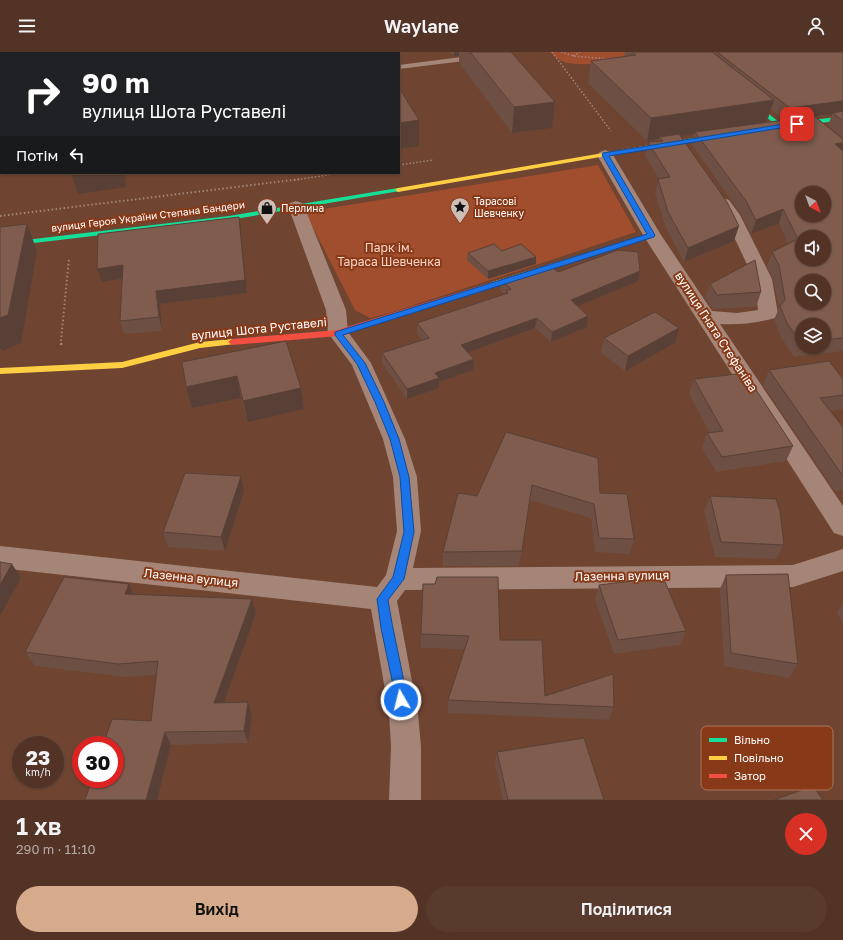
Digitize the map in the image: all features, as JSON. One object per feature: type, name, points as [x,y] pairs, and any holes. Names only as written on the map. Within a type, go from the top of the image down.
[{"type":"main road","points":[[738,92],[781,126]]},
{"type":"main road","points":[[766,128],[843,118]]},
{"type":"main road","name":"вулиця Героя України Степана Бандери","points":[[0,245],[229,218],[605,155],[685,148],[735,133]]},
{"type":"main road","name":"вулиця Шота Руставелі","points":[[0,371],[122,365],[200,345],[338,333],[652,235]]},
{"type":"street","points":[[812,122],[825,132]]},
{"type":"street","name":"вулиця Гната Стефаніва","points":[[605,155],[652,235],[843,526]]},
{"type":"street","points":[[706,317],[737,319],[768,314],[763,279],[732,215],[715,191]]},
{"type":"street","points":[[296,206],[336,310],[338,333],[361,363],[379,402],[394,439],[404,477],[409,532],[398,579],[382,599],[386,628],[397,671],[405,729],[405,800]]},
{"type":"street","name":"Лазенна вулиця","points":[[0,557],[382,599]]},
{"type":"street","name":"Лазенна вулиця","points":[[398,579],[793,576],[843,560]]},
{"type":"lane","points":[[400,67],[469,58]]},
{"type":"path","points":[[552,52],[611,131]]},
{"type":"path","points":[[561,52],[573,56],[610,59]]},
{"type":"path","points":[[573,56],[580,52]]},
{"type":"path","points":[[0,216],[236,188],[334,174]]},
{"type":"path","points":[[59,369],[71,237]]},
{"type":"green space","points":[[550,52],[664,52],[604,63],[580,64],[563,62]]},
{"type":"green space","name":"Парк ім. Тараса Шевченка","points":[[598,165],[636,232],[390,313],[370,318],[355,310],[305,212]]},
{"type":"building","points":[[470,52],[511,52],[555,102],[514,107]]},
{"type":"building","points":[[632,52],[712,52],[774,100],[651,118],[591,61],[636,55]]},
{"type":"building","points":[[717,52],[843,52],[843,101],[790,108]]},
{"type":"building","points":[[400,90],[419,120],[400,123]]},
{"type":"building","points":[[843,111],[843,121],[833,113]]},
{"type":"building","points":[[814,116],[843,139],[843,143],[835,144],[843,151],[843,338],[831,339],[831,318],[795,318],[795,335],[787,323],[780,306],[785,300],[779,265],[772,252],[795,240],[795,266],[831,266],[831,230],[795,230],[795,233],[783,209],[756,220],[746,201],[695,132]]},
{"type":"building","points":[[679,134],[727,202],[739,226],[688,248],[668,212],[658,179],[670,177],[648,142],[663,141],[659,137]]},
{"type":"building","points":[[239,217],[245,280],[156,291],[159,317],[120,321],[123,265],[97,269],[98,234]]},
{"type":"building","points":[[27,224],[8,315],[0,318],[0,227]]},
{"type":"building","points":[[494,244],[502,251],[521,244],[536,257],[488,271],[468,253]]},
{"type":"building","points":[[618,250],[638,252],[640,271],[571,300],[588,316],[552,332],[537,318],[461,345],[474,359],[435,373],[439,378],[407,389],[382,353],[429,338],[417,323],[508,293],[506,291],[511,289],[501,280],[549,265],[558,272]]},
{"type":"building","points":[[755,260],[761,292],[717,295],[710,284]]},
{"type":"building","points":[[655,312],[679,328],[628,356],[604,338]]},
{"type":"building","points":[[286,341],[301,388],[243,401],[237,376],[186,387],[182,362]]},
{"type":"building","points":[[829,361],[843,379],[843,395],[820,398],[843,427],[843,476],[769,370]]},
{"type":"building","points":[[745,373],[793,446],[722,457],[707,433],[723,431],[694,379]]},
{"type":"building","points":[[506,432],[598,458],[600,493],[627,494],[634,539],[599,538],[594,504],[532,485],[522,551],[443,552],[458,493],[477,496]]},
{"type":"building","points":[[185,473],[241,476],[221,537],[163,532]]},
{"type":"building","points":[[710,496],[776,499],[780,511],[784,545],[721,542]]},
{"type":"building","points":[[0,562],[12,564],[0,585]]},
{"type":"building","points":[[788,574],[798,664],[731,653],[726,575]]},
{"type":"building","points":[[64,577],[129,584],[125,594],[252,599],[214,703],[248,702],[244,731],[165,732],[146,800],[85,800],[89,788],[124,788],[124,736],[106,736],[112,719],[151,721],[158,661],[118,664],[25,652]]},
{"type":"building","points":[[437,577],[498,577],[500,640],[542,640],[545,696],[613,674],[614,707],[448,700],[469,636],[421,634],[423,584],[435,584]]},
{"type":"building","points":[[663,577],[686,631],[618,640],[599,585]]},
{"type":"building","points":[[584,738],[604,800],[508,800],[497,752]]},
{"type":"building","points":[[802,790],[816,790],[823,800],[774,800]]},
{"type":"traffic: fast","points":[[746,99],[781,126]]},
{"type":"traffic: fast","points":[[791,125],[843,118]]},
{"type":"traffic: fast","points":[[650,147],[723,135]]},
{"type":"traffic: fast","points":[[0,245],[229,218],[398,190]]},
{"type":"traffic: slow","points":[[398,190],[650,147]]},
{"type":"traffic: slow","points":[[495,284],[652,235]]},
{"type":"traffic: slow","points":[[0,371],[122,365],[200,345],[232,342]]},
{"type":"traffic: jam","points":[[232,342],[338,333],[495,284]]},
{"type":"place","name":"Тарасові Шевченку","points":[[460,224]]},
{"type":"place","name":"Перлина","points":[[267,225]]},
{"type":"route","points":[[401,700],[397,671],[386,628],[382,599],[398,579],[409,532],[404,477],[394,439],[379,402],[361,363],[338,333],[652,235],[605,155],[680,141],[797,124]]}]
